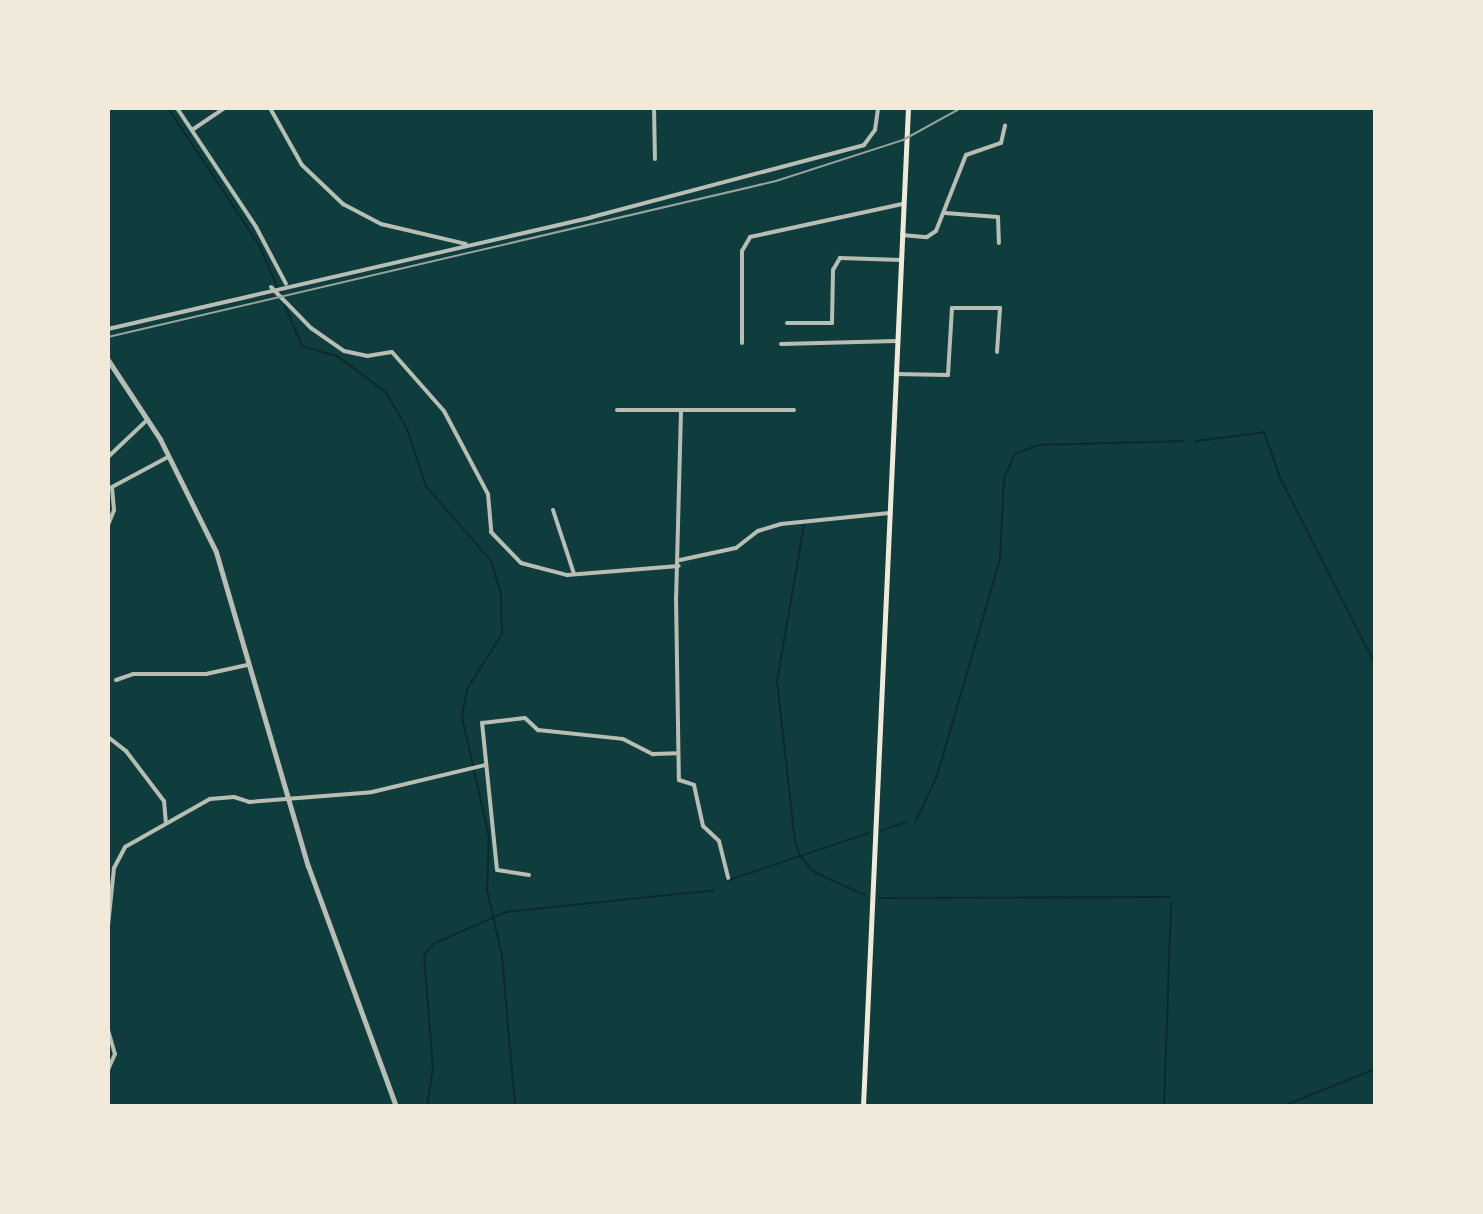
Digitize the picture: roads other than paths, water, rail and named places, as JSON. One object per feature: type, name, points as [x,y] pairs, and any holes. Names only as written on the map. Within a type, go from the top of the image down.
[{"type":"main road","points":[[863,1106],[908,108]]},
{"type":"street","points":[[177,108],[286,284]]},
{"type":"street","points":[[192,130],[225,108]]},
{"type":"street","points":[[270,108],[302,165],[343,204],[381,224],[468,246]]},
{"type":"street","points":[[654,108],[655,159]]},
{"type":"street","points":[[108,329],[271,287],[468,246],[864,145],[875,130],[878,108]]},
{"type":"street","points":[[902,235],[932,235],[945,213],[966,155],[1001,143],[1005,125]]},
{"type":"street","points":[[742,343],[742,251],[750,237],[904,204]]},
{"type":"street","points":[[945,213],[998,217],[999,243]]},
{"type":"street","points":[[787,323],[832,323],[833,270],[840,258],[901,260]]},
{"type":"street","points":[[271,287],[311,328],[344,351],[367,356],[392,352],[444,411],[488,494],[491,532],[521,563],[574,574],[680,563],[736,548],[758,531],[781,524],[889,513]]},
{"type":"street","points":[[896,374],[948,375],[952,308],[1000,308],[997,352]]},
{"type":"street","points":[[781,344],[897,341]]},
{"type":"street","points":[[108,360],[168,457],[216,552],[287,798],[396,1106]]},
{"type":"street","points":[[617,410],[794,410]]},
{"type":"street","points":[[681,411],[679,780],[694,785],[703,826],[719,841],[728,878]]},
{"type":"street","points":[[108,457],[147,420]]},
{"type":"street","points":[[108,525],[114,510],[112,487],[168,457]]},
{"type":"street","points":[[553,510],[574,574]]},
{"type":"street","points":[[116,680],[133,674],[206,674],[247,665]]},
{"type":"street","points":[[529,875],[497,870],[496,823],[480,725],[516,717],[530,720],[538,730],[623,739],[653,754],[678,753]]},
{"type":"street","points":[[108,737],[126,751],[164,801],[166,822]]},
{"type":"street","points":[[108,926],[120,854],[166,822],[190,814],[216,797],[249,802],[372,792],[485,765]]},
{"type":"street","points":[[108,1030],[115,1054],[108,1070]]},
{"type":"waterway","points":[[168,108],[259,245],[281,295]]},
{"type":"waterway","points":[[283,301],[302,346],[337,356],[386,392],[407,429],[426,486],[491,561],[501,593],[502,634],[467,689],[462,717],[489,837],[487,890],[502,956],[515,1106]]},
{"type":"waterway","points":[[1196,441],[1264,432],[1281,480],[1375,664]]},
{"type":"waterway","points":[[916,820],[937,776],[1000,559],[1004,478],[1015,454],[1038,445],[1183,441]]},
{"type":"waterway","points":[[804,525],[777,681],[795,841],[800,856],[814,872],[865,895]]},
{"type":"waterway","points":[[880,831],[906,822]]},
{"type":"waterway","points":[[729,880],[869,833]]},
{"type":"waterway","points":[[427,1106],[433,1069],[424,955],[433,944],[506,912],[714,890]]},
{"type":"waterway","points":[[879,898],[1170,897]]},
{"type":"waterway","points":[[1164,1106],[1171,903]]},
{"type":"waterway","points":[[1283,1106],[1375,1069]]},
{"type":"railway","points":[[108,337],[776,181],[903,140],[961,108]]}]
